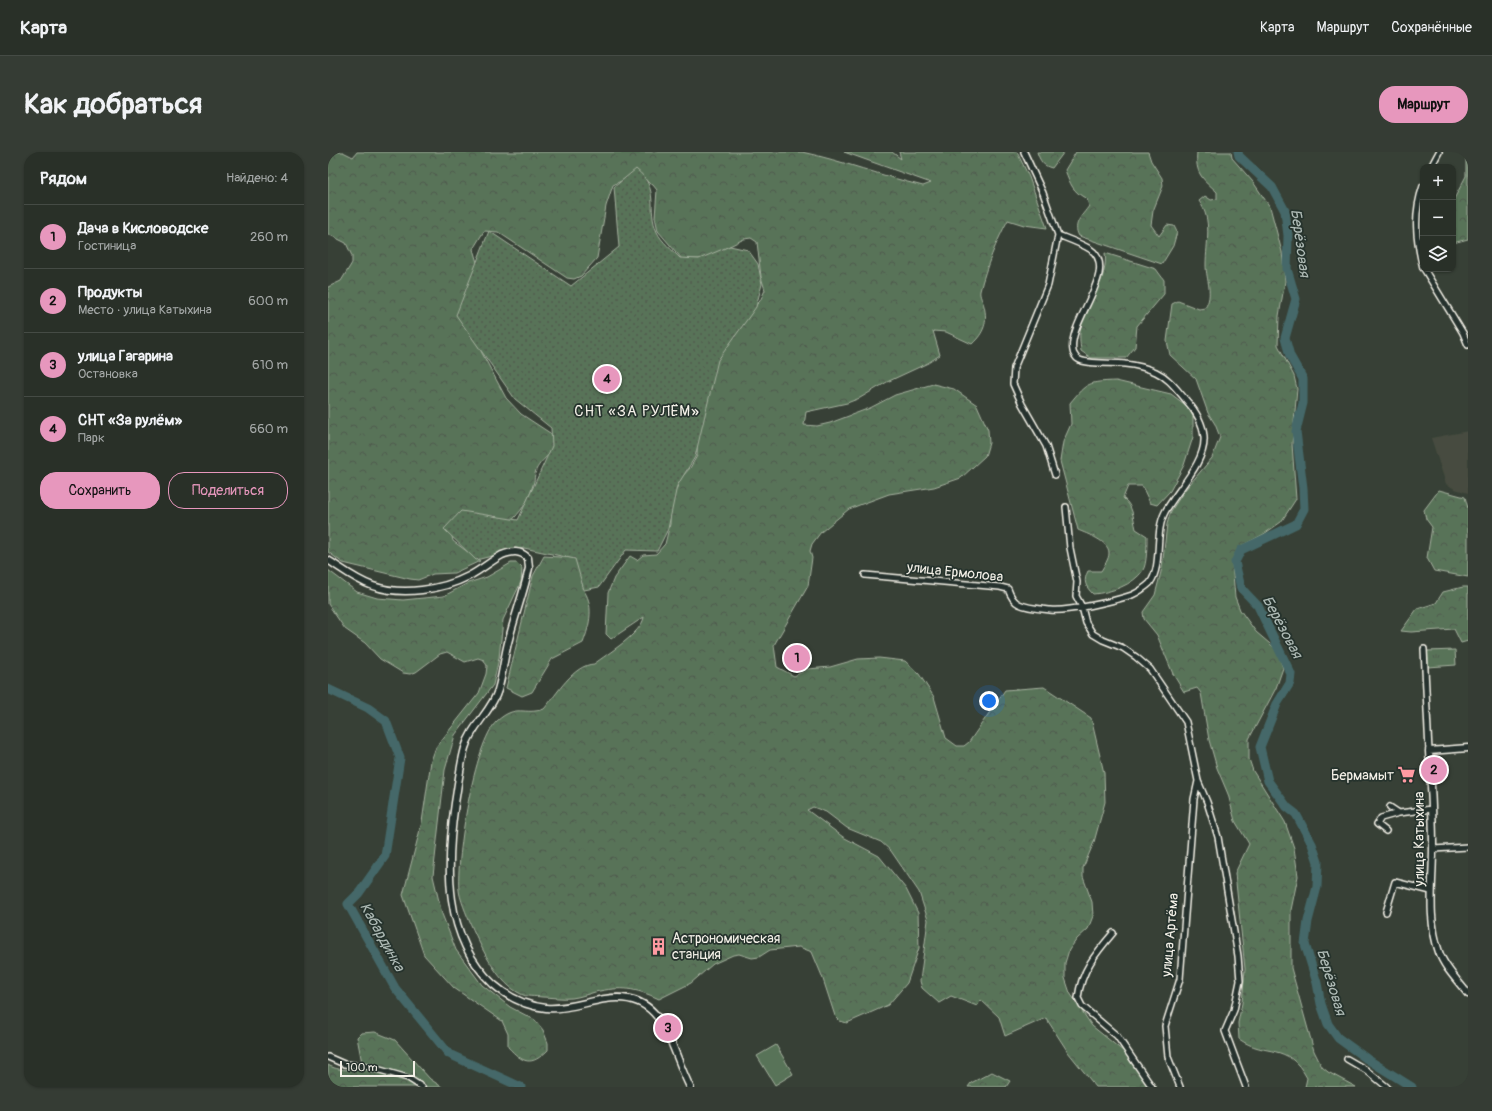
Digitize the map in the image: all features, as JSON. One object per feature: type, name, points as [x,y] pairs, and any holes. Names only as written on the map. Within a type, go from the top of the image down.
[{"type":"street","points":[[1024,152],[1043,193],[1058,235],[1048,285],[1014,368],[1013,384],[1022,404],[1046,446],[1055,475]]},
{"type":"street","points":[[1433,164],[1439,152]]},
{"type":"street","points":[[1420,198],[1416,213],[1416,231],[1420,253]]},
{"type":"street","name":"улица Ермолова","points":[[865,575],[1008,589],[1012,598],[1019,604],[1051,610],[1082,606],[1133,595],[1149,584],[1155,573],[1159,536],[1164,513],[1202,454],[1204,436],[1201,424],[1194,409],[1171,382],[1156,372],[1126,364],[1088,362],[1078,359],[1073,353],[1073,342],[1079,321],[1098,280],[1101,267],[1099,258],[1091,249],[1058,235]]},
{"type":"street","points":[[1425,272],[1465,337],[1468,345]]},
{"type":"street","points":[[1066,507],[1070,548],[1077,582],[1076,596],[1082,606],[1086,623],[1093,634],[1103,640],[1123,648],[1150,669],[1186,722],[1198,781],[1207,802],[1218,837],[1238,956],[1240,981],[1234,1010],[1225,1030],[1246,1087]]},
{"type":"street","points":[[328,560],[356,578],[374,586],[392,590],[415,590],[456,582],[468,577],[502,554],[509,552],[520,552],[528,558],[529,568],[509,638],[498,692],[472,731],[465,747],[453,816],[449,869],[449,886],[457,923],[465,946],[477,966],[499,988],[515,999],[530,1005],[548,1008],[606,999],[629,998],[646,1005],[657,1017],[664,1030],[675,1051],[690,1087]]},
{"type":"street","name":"улица Катыхина","points":[[1424,649],[1432,809],[1433,849],[1431,891],[1435,937],[1439,953],[1468,994]]},
{"type":"street","points":[[1429,751],[1468,748]]},
{"type":"street","name":"улица Артёма","points":[[1180,1087],[1168,1057],[1165,1026],[1180,979],[1194,799],[1198,781]]},
{"type":"street","points":[[1390,807],[1399,813]]},
{"type":"street","points":[[1386,832],[1377,824],[1381,818],[1399,813],[1432,809]]},
{"type":"street","points":[[1433,849],[1468,847]]},
{"type":"street","points":[[1386,912],[1395,882],[1431,891]]},
{"type":"street","points":[[1113,933],[1094,957],[1083,975],[1078,998],[1082,1006],[1117,1036],[1152,1087]]},
{"type":"street","points":[[328,1057],[344,1064],[366,1066],[408,1078],[422,1087]]},
{"type":"street","points":[[1347,1059],[1366,1070],[1387,1087]]},
{"type":"shaded area","points":[[1468,431],[1468,493],[1455,489],[1446,484],[1431,438]]},
{"type":"green space","points":[[328,152],[343,152],[353,157],[357,152],[802,152],[923,186],[931,183],[844,152],[892,152],[901,159],[899,152],[1017,152],[1029,177],[1047,228],[1024,225],[1008,220],[999,237],[985,273],[980,291],[986,317],[980,336],[972,344],[946,332],[933,331],[940,355],[928,363],[887,382],[860,398],[847,403],[806,412],[804,425],[817,426],[830,423],[870,408],[895,395],[933,384],[954,389],[977,405],[988,430],[989,443],[985,456],[961,478],[934,487],[889,494],[849,509],[821,532],[812,544],[810,551],[812,558],[808,586],[774,645],[777,667],[794,676],[808,669],[830,667],[858,659],[879,658],[905,661],[919,674],[934,697],[946,738],[957,746],[964,746],[969,742],[1005,690],[1044,687],[1091,718],[1104,773],[1105,802],[1094,842],[1083,868],[1083,877],[1092,902],[1093,916],[1088,929],[1077,939],[1069,950],[1065,963],[1065,978],[1070,993],[1092,1026],[1123,1051],[1157,1087],[1096,1087],[1068,1052],[1046,1018],[1005,1036],[999,1017],[981,1000],[977,1006],[951,996],[939,1003],[922,988],[920,981],[928,920],[919,892],[891,851],[881,842],[847,828],[826,812],[813,807],[807,810],[843,837],[879,856],[906,889],[918,913],[919,948],[907,983],[888,1005],[847,1023],[840,1021],[835,1016],[822,976],[812,952],[799,947],[770,950],[759,957],[752,958],[739,954],[733,955],[713,964],[691,983],[659,999],[643,992],[628,989],[604,990],[572,998],[528,996],[517,992],[502,979],[489,961],[479,941],[463,906],[459,890],[460,853],[468,802],[481,752],[489,733],[497,721],[515,711],[537,711],[544,709],[572,675],[579,669],[594,664],[615,649],[631,636],[642,623],[644,617],[611,639],[606,634],[608,593],[614,578],[630,556],[637,560],[643,555],[656,554],[665,544],[670,524],[670,510],[673,497],[681,478],[690,468],[697,456],[698,422],[720,352],[750,311],[760,301],[765,290],[761,277],[757,242],[751,238],[744,239],[703,259],[682,259],[658,231],[655,217],[657,190],[653,185],[641,177],[627,178],[613,185],[606,206],[597,258],[581,276],[574,279],[567,278],[498,232],[484,231],[473,249],[483,283],[466,323],[506,398],[521,414],[550,433],[554,439],[551,451],[536,470],[534,483],[526,502],[509,524],[450,528],[453,541],[480,561],[454,573],[433,574],[418,580],[410,579],[343,563],[328,552],[328,287],[341,281],[352,263],[352,256],[346,243],[328,234]]},
{"type":"green space","points":[[1037,152],[1064,152],[1052,168],[1042,163]]},
{"type":"green space","points":[[1076,152],[1148,152],[1151,161],[1162,178],[1163,186],[1153,211],[1151,225],[1159,236],[1167,225],[1174,226],[1177,232],[1173,246],[1162,264],[1079,236],[1077,232],[1077,224],[1089,206],[1087,199],[1078,193],[1073,187],[1065,170]]},
{"type":"green space","points":[[1197,152],[1231,152],[1232,158],[1253,182],[1270,207],[1282,252],[1285,281],[1279,316],[1278,345],[1294,376],[1297,389],[1292,444],[1296,499],[1281,522],[1264,534],[1241,546],[1234,556],[1232,563],[1235,597],[1240,610],[1256,632],[1276,649],[1283,668],[1276,688],[1249,739],[1249,759],[1253,771],[1285,822],[1294,848],[1298,876],[1291,910],[1291,968],[1314,1051],[1322,1067],[1328,1072],[1356,1087],[1305,1087],[1307,1078],[1292,1059],[1284,1054],[1249,1045],[1239,1039],[1238,1023],[1242,1003],[1245,969],[1235,873],[1249,844],[1235,821],[1228,794],[1217,768],[1209,740],[1201,693],[1197,688],[1184,692],[1173,674],[1157,635],[1144,619],[1143,612],[1155,595],[1162,568],[1167,524],[1171,511],[1184,491],[1212,458],[1220,437],[1215,424],[1208,413],[1196,379],[1170,355],[1167,341],[1172,304],[1178,301],[1199,309],[1205,308],[1209,297],[1206,271],[1208,232],[1206,216],[1199,201],[1205,196],[1211,200],[1217,199],[1217,192],[1207,183],[1198,171]]},
{"type":"green space","points":[[1468,152],[1468,239],[1456,242],[1456,195],[1466,176],[1466,154]]},
{"type":"green space","name":"СНТ «ЗА РУЛЁМ»","points":[[636,169],[644,176],[651,191],[654,223],[657,232],[664,242],[680,258],[699,259],[730,246],[748,250],[758,264],[762,284],[756,307],[718,360],[695,457],[677,486],[668,529],[657,551],[626,550],[599,587],[584,590],[575,559],[524,548],[476,560],[444,529],[461,511],[518,520],[552,446],[551,428],[515,399],[456,315],[489,231],[571,286],[619,247],[614,187]]},
{"type":"green space","points":[[1105,253],[1156,269],[1164,280],[1164,294],[1137,326],[1135,347],[1126,358],[1091,358],[1081,351],[1081,326],[1087,308],[1104,272]]},
{"type":"green space","points":[[1116,381],[1171,394],[1187,406],[1193,416],[1193,437],[1184,465],[1170,491],[1157,505],[1150,503],[1142,486],[1128,486],[1123,498],[1131,508],[1136,529],[1147,536],[1146,559],[1143,570],[1134,580],[1121,587],[1106,592],[1093,594],[1085,581],[1086,575],[1088,571],[1101,571],[1109,553],[1105,545],[1097,538],[1078,530],[1060,461],[1063,442],[1071,424],[1070,403],[1089,384]]},
{"type":"green space","points":[[1439,490],[1465,497],[1468,508],[1468,577],[1434,571],[1427,558],[1432,527],[1426,519],[1424,510]]},
{"type":"green space","points":[[544,556],[575,558],[583,567],[582,588],[589,601],[590,608],[588,629],[583,643],[552,659],[532,692],[522,696],[506,688],[533,576]]},
{"type":"green space","points":[[511,563],[517,563],[522,568],[521,582],[503,620],[499,658],[493,685],[455,735],[445,770],[433,876],[442,914],[456,950],[482,985],[510,1007],[535,1020],[543,1030],[548,1043],[548,1050],[532,1061],[527,1061],[518,1057],[508,1047],[508,1034],[502,1021],[454,988],[424,955],[403,895],[422,822],[431,761],[436,747],[479,693],[486,674],[487,666],[484,660],[478,658],[465,662],[447,652],[440,654],[416,672],[410,674],[403,673],[380,659],[365,643],[345,629],[328,604],[328,570],[357,592],[377,598],[403,600],[444,596],[468,583],[487,577]]},
{"type":"green space","points":[[1468,587],[1468,641],[1461,643],[1454,629],[1411,632],[1401,631],[1417,609],[1436,603],[1443,592]]},
{"type":"green space","points":[[1455,650],[1456,665],[1428,667],[1427,651]]},
{"type":"green space","points":[[375,1032],[395,1040],[430,1079],[442,1087],[328,1087],[328,1065],[346,1070],[359,1066],[362,1063],[357,1037],[361,1033]]},
{"type":"green space","points":[[776,1045],[793,1074],[775,1085],[757,1056]]},
{"type":"green space","points":[[992,1072],[1010,1081],[1006,1087],[968,1087],[971,1083]]},
{"type":"waterway","name":"Берёзовая","points":[[1238,152],[1239,156],[1272,187],[1285,211],[1288,236],[1287,269],[1296,299],[1285,338],[1290,356],[1303,379],[1303,403],[1296,431],[1304,509],[1296,524],[1241,550],[1235,562],[1241,588],[1258,606],[1291,674],[1290,683],[1277,704],[1260,747],[1268,781],[1287,807],[1296,814],[1312,844],[1318,862],[1317,887],[1308,921],[1305,944],[1317,983],[1321,1004],[1328,1024],[1338,1038],[1367,1059],[1412,1087]]},
{"type":"waterway","name":"Кабардинка","points":[[328,689],[368,708],[386,721],[400,758],[385,856],[359,893],[348,904],[395,988],[449,1054],[521,1087]]},
{"type":"place","name":"СНТ «За рулём»","points":[[607,379]]},
{"type":"place","name":"Дача в Кисловодске","points":[[797,658]]},
{"type":"place","name":"Продукты","points":[[1434,770]]},
{"type":"place","name":"Бермамыт","points":[[1407,775]]},
{"type":"place","name":"Астрономическая станция","points":[[659,946]]},
{"type":"place","name":"улица Гагарина","points":[[668,1028]]},
{"type":"district","name":"СНТ «ЗА РУЛЁМ»","points":[[637,411]]}]
